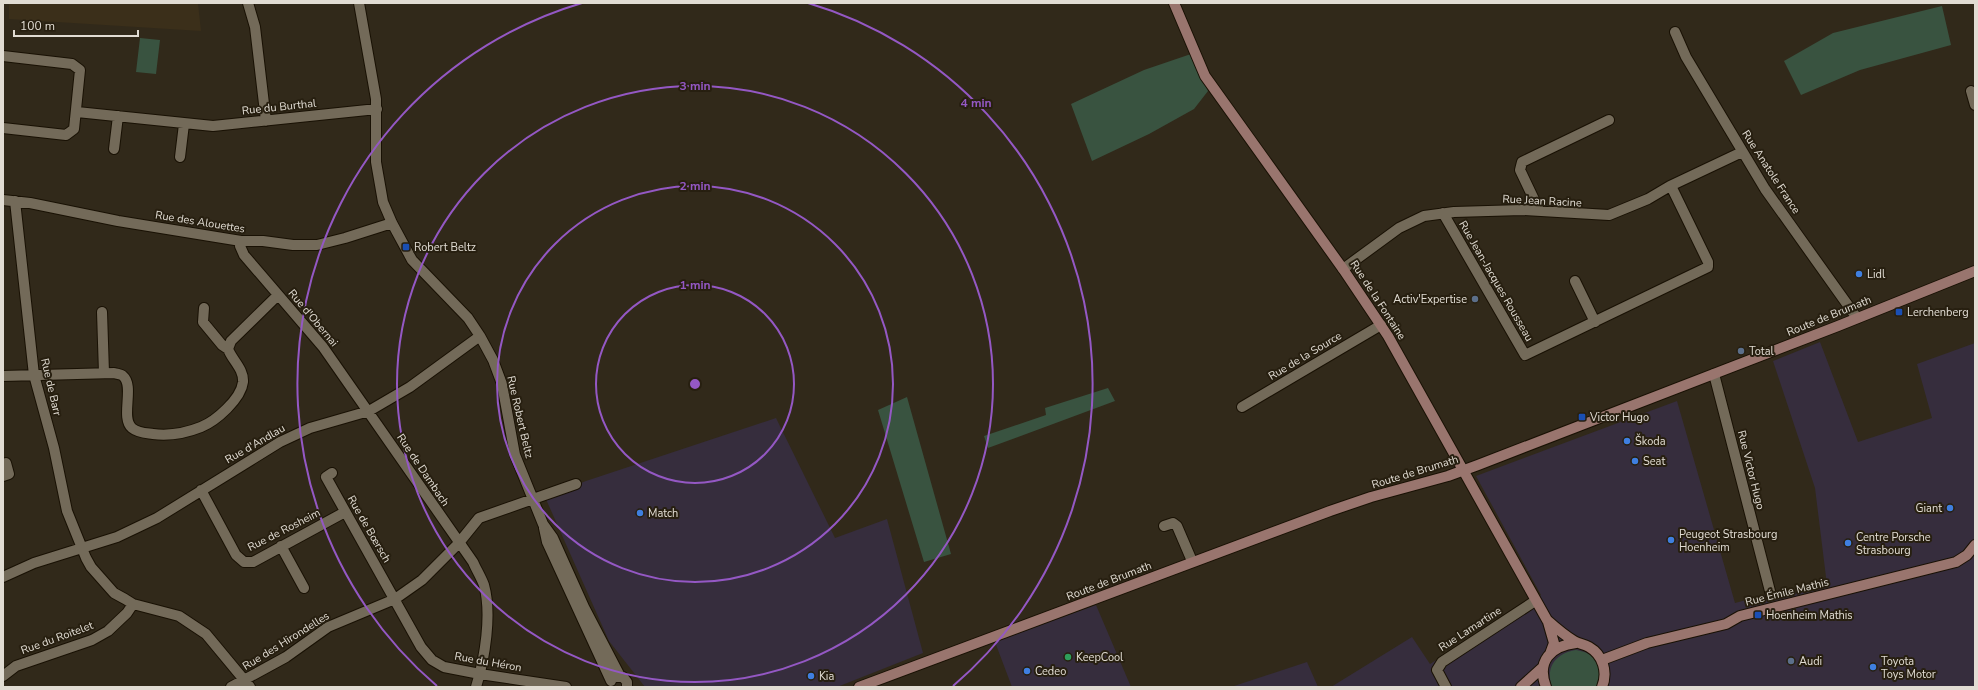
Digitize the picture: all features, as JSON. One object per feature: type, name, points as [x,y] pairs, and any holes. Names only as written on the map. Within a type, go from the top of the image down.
[{"type":"street","points":[[248,3],[255,27],[266,121]]},
{"type":"street","name":"Rue Robert Beltz","points":[[359,3],[377,109],[376,162],[383,202],[392,223],[412,260],[456,304],[480,336],[493,360],[502,384],[514,455],[532,499],[543,524],[553,538],[584,607],[612,683],[625,679],[627,687]]},
{"type":"street","name":"Rue de la Fontaine","points":[[1174,3],[1204,76],[1343,269],[1381,325],[1547,620],[1554,643],[1550,654],[1543,667],[1521,687]]},
{"type":"street","name":"Rue Anatole France","points":[[1675,32],[1686,57],[1765,189],[1857,318]]},
{"type":"street","points":[[3,56],[72,64],[80,70],[77,112],[74,129],[66,135],[3,128]]},
{"type":"street","points":[[1971,91],[1975,105]]},
{"type":"street","name":"Rue du Burthal","points":[[77,112],[214,126],[377,109]]},
{"type":"street","points":[[114,149],[118,116]]},
{"type":"street","points":[[1539,210],[1520,170],[1522,162],[1609,120]]},
{"type":"street","points":[[180,157],[184,124]]},
{"type":"street","name":"Rue Jean Racine","points":[[1343,269],[1406,224],[1424,216],[1443,213],[1539,210],[1609,215],[1648,199],[1742,152]]},
{"type":"street","name":"Rue Jean-Jacques Rousseau","points":[[1443,213],[1525,355],[1708,266],[1708,262],[1672,186]]},
{"type":"street","name":"Rue des Alouettes","points":[[3,200],[241,241],[263,241],[293,245],[317,244],[345,238],[392,223]]},
{"type":"street","name":"Rue de Barr","points":[[15,202],[34,375],[54,448],[67,511],[82,549],[91,567],[114,593],[133,604],[179,616],[206,634],[247,684]]},
{"type":"street","name":"Rue d'Obernai","points":[[241,241],[240,246],[244,255],[323,348],[369,411]]},
{"type":"street","name":"Route de Brumath","points":[[858,687],[1019,628],[1192,561],[1345,506],[1448,476],[1714,374],[1975,271]]},
{"type":"street","points":[[1575,280],[1595,322]]},
{"type":"street","points":[[228,349],[231,341],[278,295]]},
{"type":"street","points":[[3,376],[114,373],[123,376],[127,383],[128,421],[132,428],[141,433],[162,435],[186,432],[202,427],[228,408],[240,392],[243,381],[239,367],[228,349],[222,345],[203,322],[204,308]]},
{"type":"street","points":[[102,312],[104,373]]},
{"type":"street","name":"Rue de la Source","points":[[1242,407],[1381,325]]},
{"type":"street","name":"Rue d'Andlau","points":[[3,577],[34,563],[117,537],[157,518],[280,442],[310,428],[369,411],[410,387],[480,336]]},
{"type":"street","name":"Rue Victor Hugo","points":[[1714,374],[1771,595]]},
{"type":"street","name":"Rue de Dambach","points":[[369,411],[458,544],[473,562],[483,583],[486,594],[486,631],[480,674],[476,687]]},
{"type":"street","points":[[3,476],[9,474],[6,463]]},
{"type":"street","name":"Rue de Bœrsch","points":[[332,473],[326,477],[395,598]]},
{"type":"street","name":"Rue des Hirondelles","points":[[231,687],[247,684],[328,627],[395,598],[422,580],[458,544],[479,518],[576,484]]},
{"type":"street","name":"Rue de Rosheim","points":[[201,490],[236,555],[244,562],[253,562],[345,512]]},
{"type":"street","points":[[1164,526],[1173,523],[1177,526],[1192,561]]},
{"type":"street","name":"Rue Émile Mathis","points":[[1602,660],[1647,643],[1726,624],[1740,616],[1956,562],[1967,555],[1975,545]]},
{"type":"street","points":[[281,546],[304,588]]},
{"type":"street","name":"Rue du Héron","points":[[395,598],[421,647],[432,660],[444,667],[566,687]]},
{"type":"street","name":"Rue Lamartine","points":[[1446,687],[1437,670],[1442,662],[1536,601]]},
{"type":"street","name":"Rue du Roitelet","points":[[3,676],[16,666],[92,640],[108,631],[127,613],[133,604]]},
{"type":"street","name":"Rue de la Fontaine","points":[[1547,620],[1576,643]]},
{"type":"street","name":"Rue de la Fontaine","points":[[1550,654],[1563,644],[1576,643],[1588,646],[1595,651],[1602,660]]},
{"type":"street","points":[[1602,660],[1605,671],[1602,687]]},
{"type":"street","points":[[1543,667],[1543,679],[1546,687]]},
{"type":"street","points":[[1521,687],[1529,687]]},
{"type":"shaded area","points":[[9,3],[198,3],[201,31],[9,19]]},
{"type":"shaded area","points":[[1820,342],[1858,442],[1932,418],[1917,364],[1975,343],[1975,687],[1331,687],[1412,637],[1430,664],[1541,595],[1476,476],[1677,401],[1735,603],[1765,595],[1769,602],[1774,600],[1776,597],[1827,585],[1815,488],[1773,361]]},
{"type":"shaded area","points":[[776,418],[835,538],[887,519],[923,653],[837,687],[645,687],[609,641],[545,497],[586,481]]},
{"type":"shaded area","points":[[1096,605],[1131,687],[1012,687],[995,642]]},
{"type":"shaded area","points":[[1307,662],[1318,687],[1231,687]]},
{"type":"green space","points":[[1942,6],[1951,45],[1860,70],[1801,95],[1784,61],[1833,33]]},
{"type":"green space","points":[[140,38],[160,40],[156,74],[136,72]]},
{"type":"green space","points":[[1191,54],[1208,91],[1194,109],[1149,134],[1092,161],[1071,104],[1144,70]]},
{"type":"green space","points":[[1108,388],[1115,401],[988,448],[984,436],[1046,415],[1045,408]]},
{"type":"green space","points":[[907,397],[951,554],[924,562],[878,410]]},
{"type":"green space","points":[[1576,650],[1590,655],[1597,662],[1600,673],[1599,687],[1552,687],[1550,673],[1554,662],[1563,654]]},
{"type":"place","name":"Robert Beltz","points":[[406,247]]},
{"type":"place","name":"Lidl","points":[[1859,274]]},
{"type":"place","name":"Activ'Expertise","points":[[1475,299]]},
{"type":"place","name":"Lerchenberg","points":[[1899,312]]},
{"type":"place","name":"Total","points":[[1741,351]]},
{"type":"place","name":"Victor Hugo","points":[[1582,417]]},
{"type":"place","name":"Škoda","points":[[1627,441]]},
{"type":"place","name":"Seat","points":[[1635,461]]},
{"type":"place","name":"Giant","points":[[1950,508]]},
{"type":"place","name":"Match","points":[[640,513]]},
{"type":"place","name":"Peugeot Strasbourg Hoenheim","points":[[1671,540]]},
{"type":"place","name":"Centre Porsche Strasbourg","points":[[1848,543]]},
{"type":"place","name":"Hoenheim Mathis","points":[[1758,615]]},
{"type":"place","name":"KeepCool","points":[[1068,657]]},
{"type":"place","name":"Audi","points":[[1791,661]]},
{"type":"place","name":"Toyota Toys Motor","points":[[1873,667]]},
{"type":"place","name":"Cedeo","points":[[1027,671]]},
{"type":"place","name":"Kia","points":[[811,676]]}]
